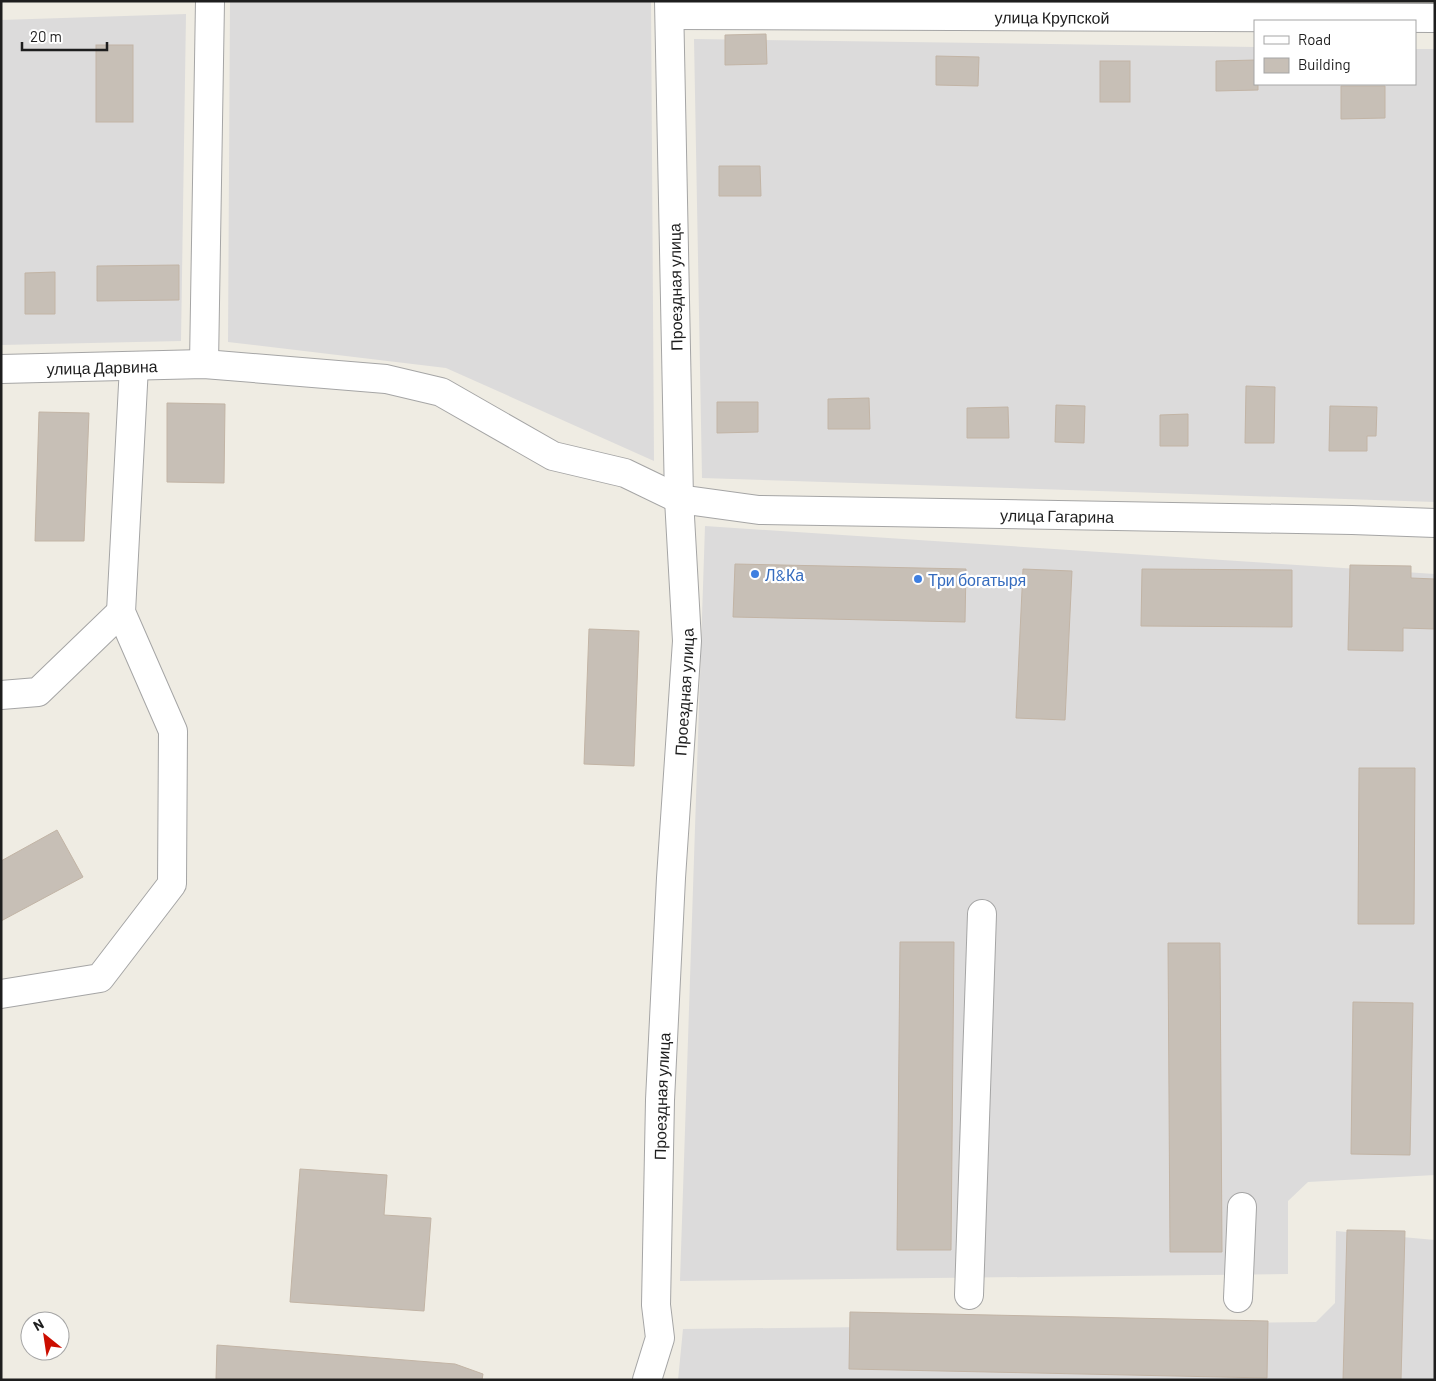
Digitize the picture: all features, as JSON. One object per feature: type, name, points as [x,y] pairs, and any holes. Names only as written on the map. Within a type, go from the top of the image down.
[{"type":"street","points":[[204,364],[210,1]]},
{"type":"street","name":"улица Крупской","points":[[669,8],[1435,18]]},
{"type":"street","name":"Проездная улица","points":[[647,1380],[660,1338],[656,1306],[660,1100],[687,641],[679,499],[669,8]]},
{"type":"street","name":"улица Дарвина","points":[[1,369],[204,364],[386,379],[441,392],[553,456],[625,473],[679,499]]},
{"type":"street","points":[[1,994],[100,978],[172,884],[173,731],[121,612],[134,366]]},
{"type":"street","name":"улица Гагарина","points":[[679,499],[760,510],[1343,520],[1435,524]]},
{"type":"street","points":[[1,695],[38,692],[121,612]]},
{"type":"street","points":[[969,1295],[982,914]]},
{"type":"street","points":[[1238,1298],[1242,1206]]},
{"type":"shaded area","points":[[230,1],[651,1],[654,461],[446,368],[228,342]]},
{"type":"shaded area","points":[[186,14],[181,341],[1,345],[1,20]]},
{"type":"shaded area","points":[[694,39],[1254,47],[1254,85],[1416,85],[1416,49],[1435,49],[1435,502],[702,478]]},
{"type":"shaded area","points":[[705,526],[1435,574],[1435,1175],[1308,1182],[1288,1201],[1288,1274],[680,1281]]},
{"type":"shaded area","points":[[1336,1231],[1435,1240],[1435,1380],[678,1380],[683,1329],[1316,1322],[1335,1303]]},
{"type":"building","points":[[766,34],[767,64],[725,65],[725,35]]},
{"type":"building","points":[[96,45],[133,45],[133,122],[96,122]]},
{"type":"building","points":[[936,56],[979,57],[978,86],[936,85]]},
{"type":"building","points":[[1254,60],[1254,85],[1258,85],[1258,90],[1216,91],[1216,61]]},
{"type":"building","points":[[1100,61],[1130,61],[1130,102],[1100,102]]},
{"type":"building","points":[[1341,86],[1385,86],[1385,118],[1341,119]]},
{"type":"building","points":[[719,166],[760,166],[761,196],[719,196]]},
{"type":"building","points":[[179,265],[179,300],[97,301],[97,266]]},
{"type":"building","points":[[55,272],[55,314],[25,314],[25,273]]},
{"type":"building","points":[[1246,386],[1275,387],[1274,443],[1245,443]]},
{"type":"building","points":[[869,398],[870,429],[828,429],[828,399]]},
{"type":"building","points":[[717,402],[758,402],[758,432],[717,433]]},
{"type":"building","points":[[167,403],[225,404],[224,483],[167,482]]},
{"type":"building","points":[[1056,405],[1085,406],[1084,443],[1055,442]]},
{"type":"building","points":[[1330,406],[1377,407],[1376,436],[1367,436],[1367,451],[1329,451]]},
{"type":"building","points":[[1008,407],[1009,438],[967,438],[967,408]]},
{"type":"building","points":[[39,412],[89,413],[84,541],[35,541]]},
{"type":"building","points":[[1188,414],[1188,446],[1160,446],[1160,415]]},
{"type":"building","points":[[735,564],[966,569],[965,622],[733,617]]},
{"type":"building","points":[[1350,565],[1411,566],[1411,578],[1435,579],[1435,629],[1403,628],[1403,651],[1348,650]]},
{"type":"building","points":[[1023,569],[1072,571],[1065,720],[1016,718]]},
{"type":"building","points":[[1142,569],[1292,570],[1292,627],[1141,626]]},
{"type":"building","points":[[589,629],[639,631],[634,766],[584,764]]},
{"type":"building","points":[[1359,768],[1415,768],[1414,924],[1358,924]]},
{"type":"building","points":[[57,830],[83,877],[1,921],[1,861]]},
{"type":"building","points":[[900,942],[954,942],[951,1250],[897,1250]]},
{"type":"building","points":[[1168,943],[1220,943],[1222,1252],[1170,1252]]},
{"type":"building","points":[[1353,1002],[1413,1003],[1410,1155],[1351,1154]]},
{"type":"building","points":[[300,1169],[387,1175],[384,1215],[431,1218],[424,1311],[290,1302]]},
{"type":"building","points":[[1347,1230],[1405,1231],[1401,1380],[1343,1380]]},
{"type":"building","points":[[850,1312],[1268,1321],[1267,1378],[849,1369]]},
{"type":"building","points":[[217,1345],[455,1364],[483,1374],[482,1380],[216,1379]]},
{"type":"place","name":"Л&Ка","points":[[755,574]]},
{"type":"place","name":"Три богатыря","points":[[918,579]]}]
